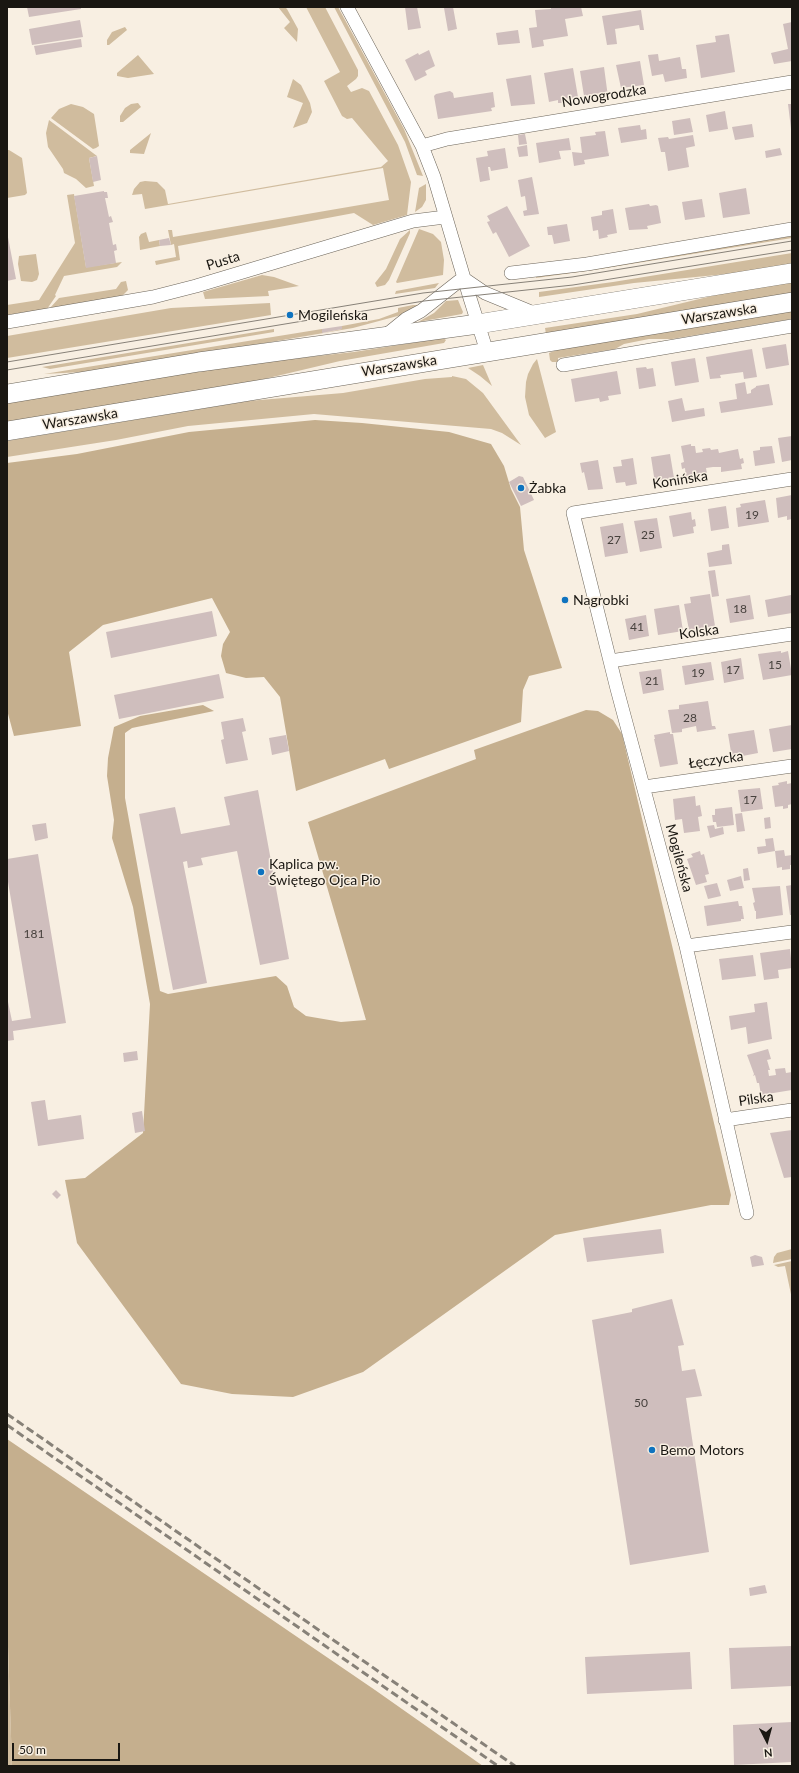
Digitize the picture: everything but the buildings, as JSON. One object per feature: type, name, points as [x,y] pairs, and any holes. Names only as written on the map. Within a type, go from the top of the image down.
[{"type":"main road","name":"Warszawska","points":[[7,394],[199,362],[478,324],[792,272]]},
{"type":"main road","name":"Warszawska","points":[[7,431],[792,302]]},
{"type":"street","points":[[347,7],[422,146],[434,178],[463,278],[487,352]]},
{"type":"street","name":"Nowogrodzka","points":[[422,146],[447,138],[792,82]]},
{"type":"street","name":"Pusta","points":[[7,322],[153,297],[413,222],[445,217]]},
{"type":"street","points":[[511,273],[587,264],[792,229]]},
{"type":"street","points":[[463,278],[485,294],[536,314]]},
{"type":"street","points":[[384,337],[406,319],[421,311],[463,278]]},
{"type":"street","name":"Warszawska","points":[[563,365],[792,326]]},
{"type":"street","name":"Konińska","points":[[573,513],[792,479]]},
{"type":"street","name":"Mogileńska","points":[[573,513],[610,661],[686,946],[747,1213]]},
{"type":"street","name":"Kolska","points":[[610,661],[792,634]]},
{"type":"street","name":"Łęczycka","points":[[644,787],[792,766]]},
{"type":"street","points":[[686,946],[792,932]]},
{"type":"street","name":"Pilska","points":[[725,1120],[792,1110]]},
{"type":"shaded area","points":[[278,7],[285,7],[287,9],[298,29],[297,42],[284,28],[290,22]]},
{"type":"shaded area","points":[[306,7],[325,7],[358,70],[358,76],[356,79],[347,86],[351,92],[362,88],[369,91],[398,145],[411,182],[407,215],[373,225],[354,213],[178,246],[180,260],[156,265],[155,261],[176,257],[174,244],[171,245],[168,230],[172,230],[173,237],[389,200],[383,168],[145,209],[142,194],[132,195],[134,189],[140,182],[157,182],[165,190],[168,204],[381,167],[388,161],[352,118],[347,119],[342,116],[324,81],[340,72]]},
{"type":"shaded area","points":[[334,7],[338,7],[404,129],[423,176],[417,175],[405,142]]},
{"type":"shaded area","points":[[125,27],[127,30],[107,45],[107,40],[112,32]]},
{"type":"shaded area","points":[[138,55],[154,74],[128,78],[117,76],[117,73]]},
{"type":"shaded area","points":[[293,79],[301,85],[310,103],[312,112],[307,123],[293,128],[303,103],[287,97]]},
{"type":"shaded area","points":[[138,103],[141,107],[123,122],[120,122],[120,116],[125,108],[131,104]]},
{"type":"shaded area","points":[[71,104],[83,107],[94,114],[99,146],[96,148],[93,149],[51,118],[59,109]]},
{"type":"shaded area","points":[[49,120],[97,156],[89,158],[94,186],[86,188],[76,179],[64,173],[63,169],[48,147],[46,133]]},
{"type":"shaded area","points":[[151,133],[144,154],[130,153],[130,150]]},
{"type":"shaded area","points":[[7,150],[22,158],[27,193],[25,195],[7,198]]},
{"type":"shaded area","points":[[426,184],[426,200],[422,207],[415,212],[419,188]]},
{"type":"shaded area","points":[[74,194],[86,267],[122,262],[117,267],[64,276],[55,295],[56,296],[47,309],[7,315],[7,305],[39,300],[75,243],[67,195]]},
{"type":"shaded area","points":[[419,229],[433,234],[441,242],[444,260],[443,275],[397,283],[396,282]]},
{"type":"shaded area","points":[[410,230],[389,280],[385,285],[377,287],[375,283],[386,269],[400,239]]},
{"type":"shaded area","points":[[146,232],[149,242],[159,240],[160,246],[140,250],[139,237],[141,234]]},
{"type":"shaded area","points":[[792,236],[792,238],[536,278],[536,275],[594,268]]},
{"type":"shaded area","points":[[792,253],[792,265],[747,272],[634,283],[539,297],[539,292],[613,282]]},
{"type":"shaded area","points":[[36,254],[39,274],[37,280],[32,282],[21,281],[18,264],[19,256]]},
{"type":"shaded area","points":[[262,275],[274,277],[299,286],[268,291],[269,296],[205,299],[203,292]]},
{"type":"shaded area","points":[[792,280],[792,294],[546,334],[545,328],[637,314],[745,288]]},
{"type":"shaded area","points":[[126,281],[128,290],[122,296],[50,308],[59,298],[116,289],[121,282]]},
{"type":"shaded area","points":[[439,283],[435,288],[395,294],[396,291]]},
{"type":"shaded area","points":[[458,300],[463,312],[462,314],[418,322],[434,313],[446,301]]},
{"type":"shaded area","points":[[270,303],[271,315],[7,358],[7,336],[171,308]]},
{"type":"shaded area","points":[[419,305],[405,314],[353,328],[101,371],[44,374],[322,329],[323,333],[342,329],[342,326],[379,319],[398,312],[398,308]]},
{"type":"shaded area","points":[[792,310],[792,319],[672,339],[649,339],[624,344],[615,349],[558,358],[558,362],[552,362],[550,360],[549,353],[557,350]]},
{"type":"shaded area","points":[[274,329],[274,332],[50,369],[42,367]]},
{"type":"shaded area","points":[[443,338],[446,340],[444,343],[340,361],[243,384],[7,423],[7,402],[253,363],[354,352]]},
{"type":"shaded area","points":[[537,359],[556,432],[545,438],[529,415],[525,397],[528,374]]},
{"type":"shaded area","points":[[483,365],[492,386],[468,368]]},
{"type":"shaded area","points":[[452,376],[466,379],[483,393],[521,445],[502,433],[491,429],[314,414],[188,426],[116,440],[7,457],[7,441],[248,401],[343,393]]},
{"type":"shaded area","points":[[315,420],[362,423],[449,432],[491,444],[504,466],[511,489],[520,507],[524,550],[562,668],[529,676],[523,690],[521,722],[389,769],[385,759],[296,791],[280,697],[264,677],[246,678],[226,673],[221,656],[223,644],[230,632],[212,598],[103,625],[69,652],[81,726],[14,736],[7,710],[7,463],[77,454],[189,432]]},
{"type":"shaded area","points":[[203,705],[214,711],[132,728],[125,733],[125,798],[160,991],[168,994],[276,976],[287,986],[294,1007],[306,1016],[341,1022],[366,1020],[308,822],[476,759],[474,750],[586,710],[598,711],[613,720],[622,734],[731,1195],[729,1205],[711,1205],[555,1235],[363,1372],[293,1397],[232,1394],[181,1384],[77,1243],[65,1180],[85,1178],[143,1133],[150,1004],[133,907],[112,838],[114,820],[107,776],[108,758],[114,727],[140,716]]},
{"type":"shaded area","points":[[792,1249],[792,1259],[773,1263],[774,1257],[777,1253]]},
{"type":"shaded area","points":[[792,1261],[792,1299],[785,1266],[778,1267],[774,1265]]},
{"type":"shaded area","points":[[7,1439],[375,1690],[483,1766],[12,1766],[7,1617]]},
{"type":"shaded area","points":[[7,1617],[12,1766],[7,1766]]},
{"type":"tram line","points":[[7,362],[423,293],[572,277],[792,241]]},
{"type":"tram line","points":[[7,370],[424,301],[573,285],[792,250]]},
{"type":"railway","points":[[7,1414],[515,1766]]},
{"type":"railway","points":[[7,1425],[498,1766]]},
{"type":"place","name":"Mogileńska","points":[[290,315]]},
{"type":"place","name":"Żabka","points":[[521,488]]},
{"type":"place","name":"Nagrobki","points":[[565,600]]},
{"type":"place","name":"Kaplica pw. Świętego Ojca Pio","points":[[261,872]]},
{"type":"place","name":"Bemo Motors","points":[[652,1450]]}]
